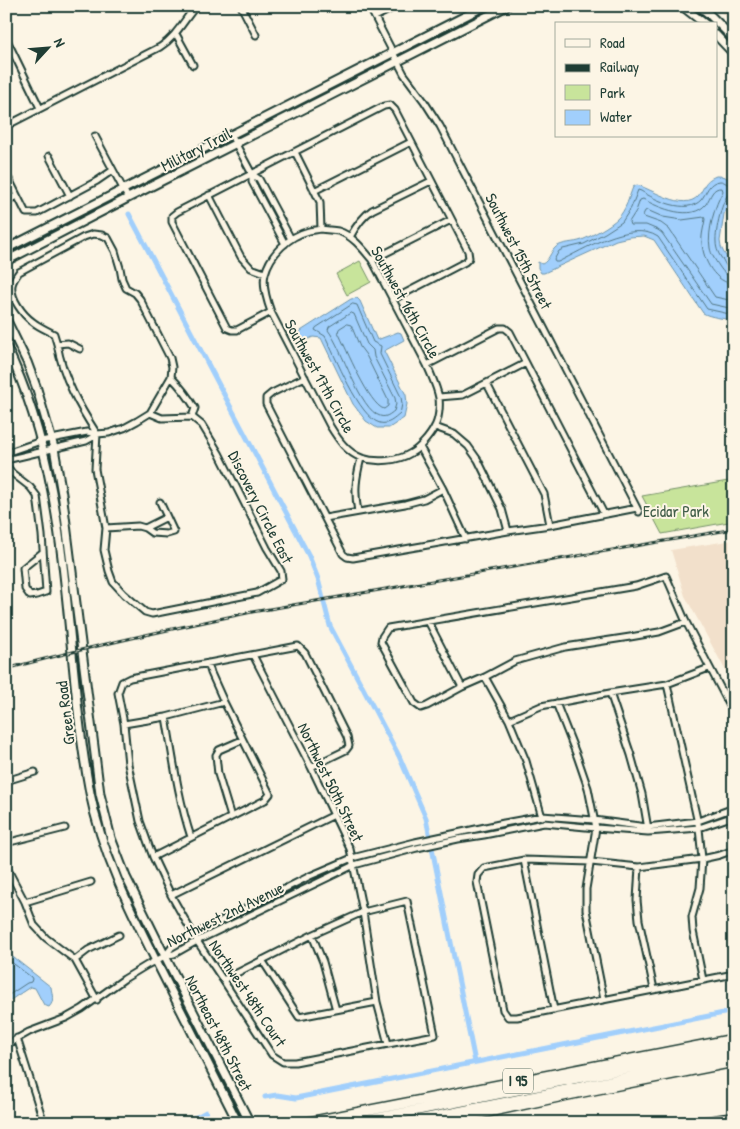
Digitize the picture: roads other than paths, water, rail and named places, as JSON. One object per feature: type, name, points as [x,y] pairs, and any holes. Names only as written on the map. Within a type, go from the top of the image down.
[{"type":"highway","name":"I 95","points":[[304,1123],[734,1039]]},
{"type":"highway","points":[[353,1123],[734,1047]]},
{"type":"highway","points":[[402,1123],[734,1056]]},
{"type":"highway","name":"I 95","points":[[438,1123],[734,1062]]},
{"type":"main road","name":"Military Trail","points":[[6,248],[485,6]]},
{"type":"main road","name":"Military Trail","points":[[6,261],[507,6]]},
{"type":"main road","points":[[682,6],[702,22]]},
{"type":"main road","points":[[699,6],[717,22]]},
{"type":"main road","points":[[718,23],[734,40]]},
{"type":"main road","points":[[718,37],[734,54]]},
{"type":"main road","name":"Green Road","points":[[6,319],[30,371],[54,448],[64,509],[100,794],[112,838],[126,877],[164,956]]},
{"type":"main road","name":"Green Road","points":[[6,346],[16,366],[33,412],[52,486],[80,729],[90,794],[102,841],[116,880],[156,961]]},
{"type":"main road","name":"Northeast 48th Street","points":[[164,956],[249,1121]]},
{"type":"main road","name":"Northeast 48th Street","points":[[156,961],[238,1122]]},
{"type":"street","points":[[6,126],[160,47],[176,34],[196,6]]},
{"type":"street","points":[[241,6],[256,35]]},
{"type":"street","name":"Southwest 15th Street","points":[[369,6],[404,74],[440,126],[638,510],[604,514]]},
{"type":"street","points":[[375,17],[397,6]]},
{"type":"street","points":[[176,34],[193,65]]},
{"type":"street","points":[[6,38],[40,108]]},
{"type":"street","points":[[271,312],[237,330],[227,328],[172,222],[172,216],[209,195],[384,106],[390,105],[432,181],[468,250],[470,258],[392,300]]},
{"type":"street","points":[[231,135],[252,174],[259,179],[291,239]]},
{"type":"street","points":[[95,136],[128,198]]},
{"type":"street","points":[[314,191],[410,142]]},
{"type":"street","points":[[209,195],[241,257],[251,268],[265,273],[277,252],[291,239],[308,231],[321,229],[320,202],[295,152]]},
{"type":"street","points":[[48,156],[70,196]]},
{"type":"street","points":[[9,179],[26,213],[37,212],[70,196],[113,170]]},
{"type":"street","points":[[252,174],[252,182],[285,244]]},
{"type":"street","points":[[350,237],[364,216],[372,210],[432,181]]},
{"type":"street","points":[[6,201],[17,196]]},
{"type":"street","points":[[372,260],[451,220]]},
{"type":"street","name":"Southwest 16th Circle","points":[[321,229],[338,232],[350,237],[363,248],[372,260],[427,365],[439,397],[439,411],[435,427],[420,447]]},
{"type":"street","points":[[6,460],[86,441],[97,434],[124,428],[150,413],[171,377],[170,358],[140,299],[135,293],[126,288],[114,251],[108,238],[102,234],[84,236],[19,272],[14,278],[11,288],[15,301],[22,313],[54,334],[67,381],[97,434]]},
{"type":"street","name":"Southwest 17th Circle","points":[[265,273],[266,299],[271,312],[330,426],[340,442],[362,458]]},
{"type":"street","points":[[305,377],[272,393],[266,398],[266,404],[343,554],[347,557],[353,558],[550,525],[604,514],[510,332],[505,328],[499,328],[427,365]]},
{"type":"street","points":[[57,344],[68,343],[80,349]]},
{"type":"street","points":[[439,397],[463,395],[526,363]]},
{"type":"street","points":[[150,413],[162,418],[192,418],[195,408],[182,387],[171,377]]},
{"type":"street","points":[[487,384],[544,494],[550,525]]},
{"type":"street","points":[[6,399],[6,424]]},
{"type":"street","name":"Discovery Circle East","points":[[97,434],[95,469],[106,528],[104,550],[113,582],[134,603],[145,612],[152,614],[257,593],[282,579],[281,571],[267,548],[219,453],[202,425],[192,418]]},
{"type":"street","points":[[435,427],[454,434],[468,446],[478,460],[502,509],[508,531]]},
{"type":"street","points":[[6,452],[88,432],[97,434]]},
{"type":"street","points":[[358,512],[355,498],[355,482],[362,458],[377,461],[388,460],[412,453],[420,447],[443,489],[466,539]]},
{"type":"street","points":[[6,465],[37,496],[42,535],[46,592],[30,596],[25,589],[23,568],[43,552]]},
{"type":"street","points":[[325,518],[405,504],[424,499],[443,489]]},
{"type":"street","points":[[106,528],[138,526],[152,533],[167,534],[174,532],[160,502]]},
{"type":"street","points":[[144,528],[167,517]]},
{"type":"street","points":[[686,622],[659,632],[565,647],[515,661],[421,708],[414,704],[381,642],[388,628],[636,586],[666,576],[686,622],[734,714]]},
{"type":"street","points":[[428,621],[462,686]]},
{"type":"street","points":[[152,857],[266,800],[270,794],[224,702],[208,662],[298,646],[305,653],[347,737],[349,746],[346,750],[311,767]]},
{"type":"street","name":"Northwest 50th Street","points":[[253,655],[311,767],[350,850],[363,912],[377,1002],[388,1044]]},
{"type":"street","name":"Northwest 48th Court","points":[[208,662],[130,678],[122,682],[118,692],[130,774],[140,821],[152,857],[193,935],[272,1056],[283,1062],[295,1062],[388,1044]]},
{"type":"street","points":[[509,720],[541,706],[667,684],[709,668]]},
{"type":"street","points":[[485,677],[509,720],[526,761],[544,823]]},
{"type":"street","points":[[667,684],[699,828],[702,859],[700,888],[692,917],[703,980]]},
{"type":"street","points":[[610,693],[642,794],[648,830]]},
{"type":"street","points":[[124,724],[166,717],[224,702]]},
{"type":"street","points":[[556,703],[588,788],[596,828],[586,889],[586,910],[604,1000]]},
{"type":"street","points":[[166,717],[180,799],[191,837]]},
{"type":"street","points":[[231,817],[218,774],[216,755],[219,750],[242,740]]},
{"type":"street","points":[[6,781],[35,772]]},
{"type":"street","name":"Northwest 2nd Avenue","points":[[164,956],[174,954],[354,865],[441,836],[542,816],[594,820],[648,830],[698,821],[734,808]]},
{"type":"street","points":[[171,895],[334,814]]},
{"type":"street","name":"Northwest 2nd Avenue","points":[[164,956],[172,947],[193,935],[310,876],[352,858],[544,823],[648,830],[699,828],[734,816]]},
{"type":"street","points":[[6,843],[65,828]]},
{"type":"street","points":[[734,850],[702,859],[639,867],[591,862],[524,860],[484,868],[478,875],[477,882],[503,1010],[508,1017],[554,1010],[734,974]]},
{"type":"street","points":[[524,860],[554,1010]]},
{"type":"street","points":[[6,866],[34,925],[46,938],[75,960],[97,1000]]},
{"type":"street","points":[[639,867],[637,900],[639,920],[654,990]]},
{"type":"street","points":[[24,902],[91,882]]},
{"type":"street","points":[[223,980],[312,935],[363,912],[407,901],[435,1035],[388,1044]]},
{"type":"street","points":[[75,960],[88,950],[119,935]]},
{"type":"street","points":[[312,935],[323,962],[336,1010]]},
{"type":"street","points":[[6,1045],[29,1032],[66,1018],[82,1009],[124,979],[164,956]]},
{"type":"street","points":[[262,960],[299,1017],[377,1002]]},
{"type":"street","points":[[17,1038],[44,1123]]},
{"type":"street","points":[[690,1123],[734,1116]]},
{"type":"water","points":[[716,176],[722,176],[731,180],[734,185],[734,193],[724,214],[720,241],[724,253],[734,268],[734,320],[713,317],[703,313],[654,240],[644,236],[616,240],[544,273],[541,273],[538,268],[538,262],[544,263],[556,247],[582,240],[615,221],[623,211],[633,187],[637,185],[668,198],[685,202],[698,196],[706,183]]},
{"type":"water","points":[[357,298],[377,340],[398,332],[401,333],[404,340],[384,351],[406,395],[407,404],[404,418],[389,428],[377,428],[366,421],[353,404],[321,338],[313,337],[300,343],[295,340],[296,334],[351,299]]},
{"type":"water","points":[[6,948],[9,954],[51,987],[53,1000],[49,1007],[44,1005],[35,988],[30,987],[6,1003]]},
{"type":"waterway","points":[[129,214],[309,556],[318,579],[330,626],[399,756],[426,818],[475,1062]]},
{"type":"waterway","points":[[265,1097],[277,1095],[296,1098],[734,1011]]},
{"type":"waterway","points":[[178,1123],[206,1112]]},
{"type":"railway","points":[[6,669],[68,653],[252,612],[734,529]]},
{"type":"park label","name":"Ecidar Park","points":[[676,511]]}]
